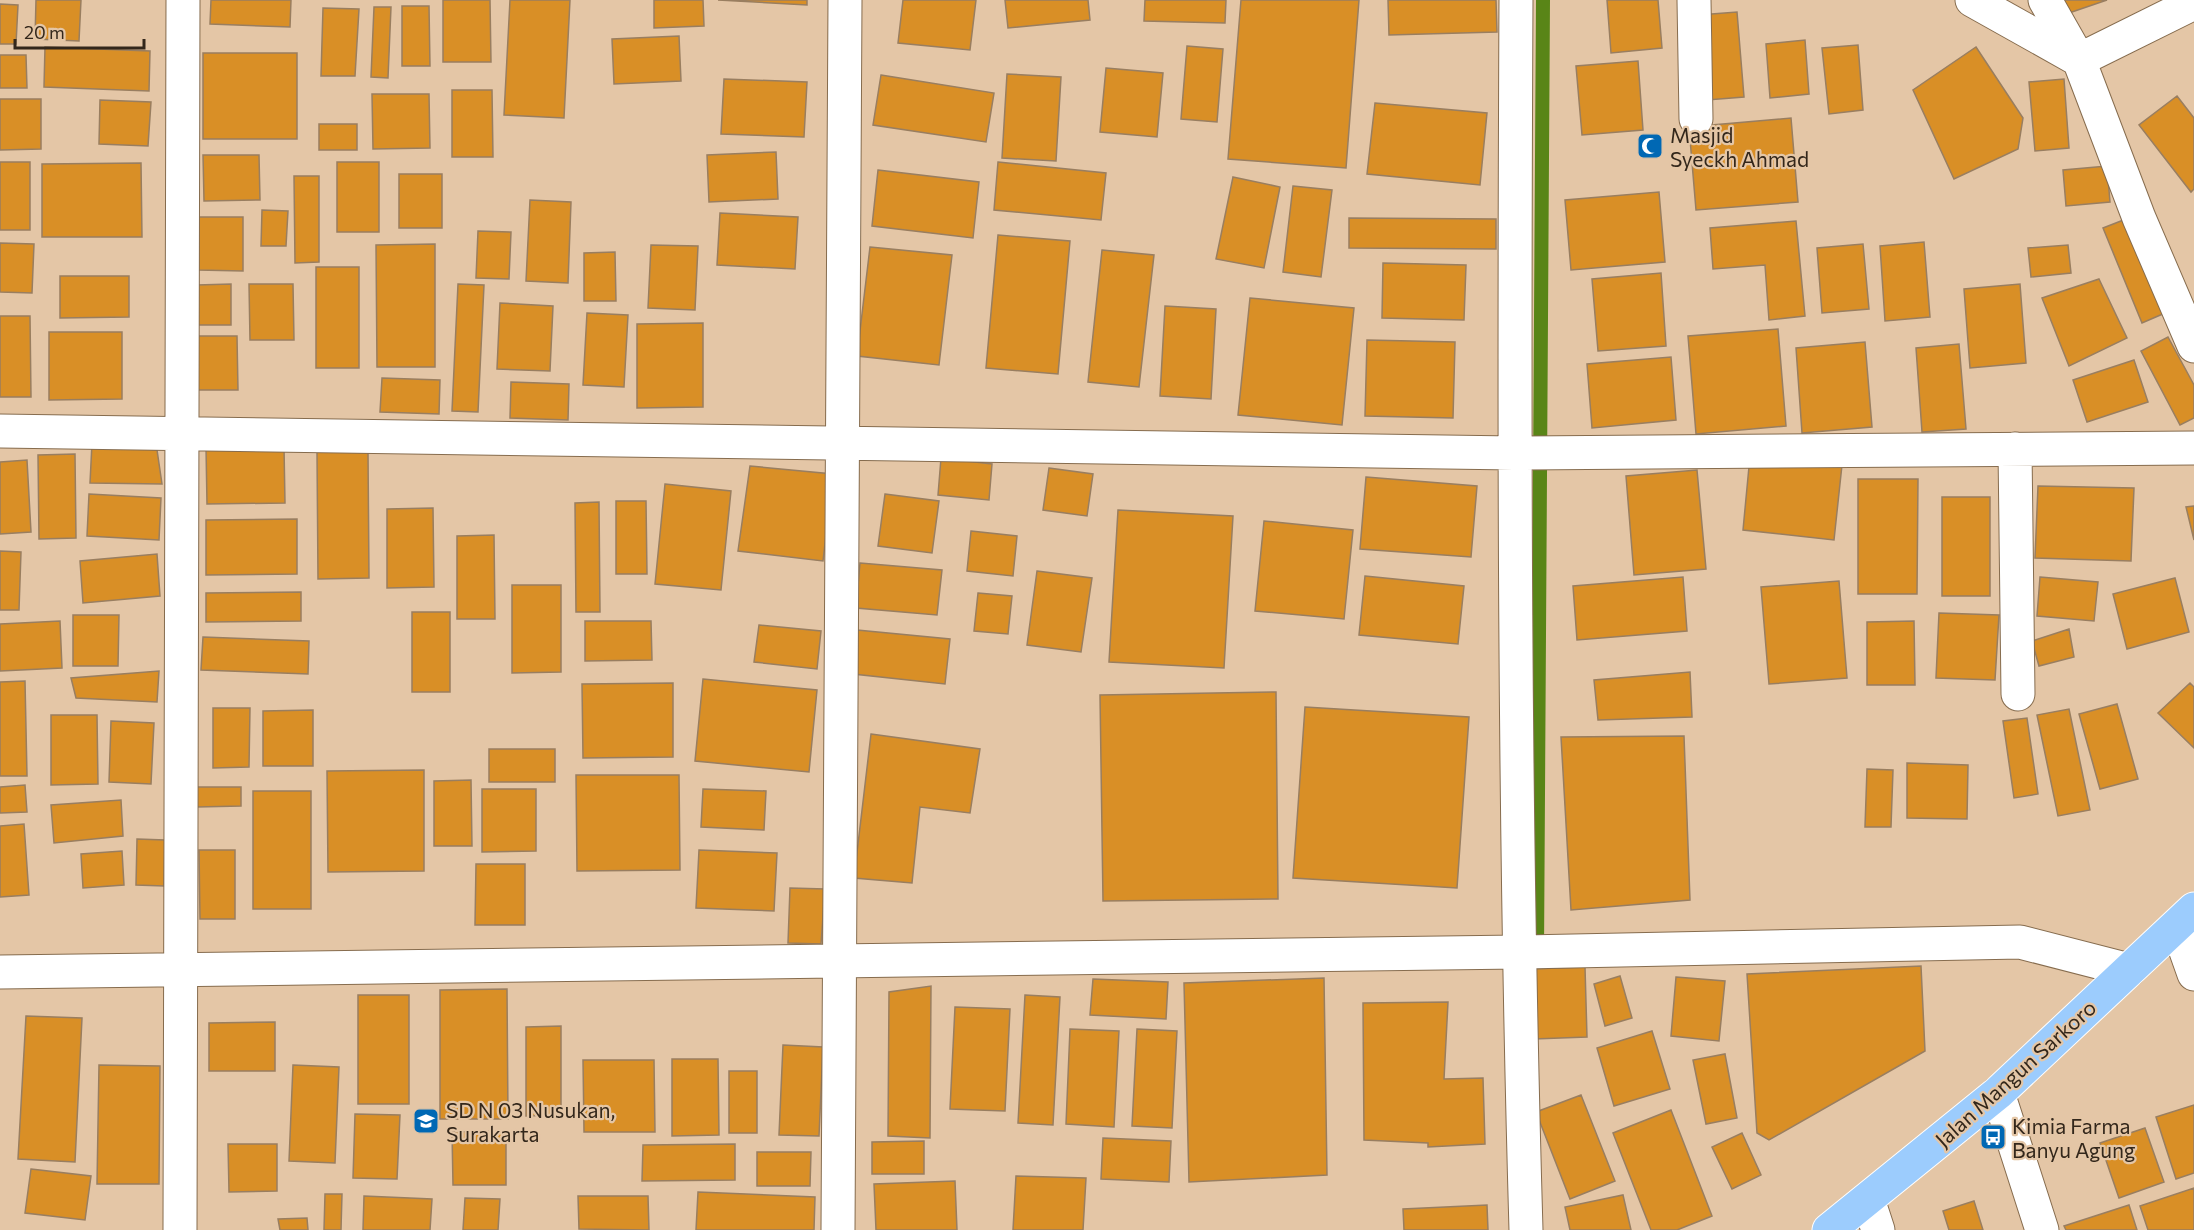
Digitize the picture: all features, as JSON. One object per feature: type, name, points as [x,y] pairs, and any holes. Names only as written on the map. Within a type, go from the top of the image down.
[{"type":"highway","name":"Jalan Mangun Sarkoro","points":[[1829,1230],[1998,1093],[2186,917]]},
{"type":"street","points":[[180,1230],[183,0]]},
{"type":"street","points":[[838,1230],[845,0]]},
{"type":"street","points":[[1515,0],[1526,1230]]},
{"type":"street","points":[[1694,0],[1696,119]]},
{"type":"street","points":[[1972,0],[2079,60]]},
{"type":"street","points":[[2045,0],[2079,60],[2139,218],[2193,342]]},
{"type":"street","points":[[2079,60],[2194,3]]},
{"type":"street","points":[[0,431],[1519,453],[2194,448]]},
{"type":"street","points":[[2015,448],[2018,694]]},
{"type":"street","points":[[2186,917],[2194,974]]},
{"type":"street","points":[[0,972],[1522,952],[2020,942],[2129,970]]},
{"type":"street","points":[[1998,1093],[2042,1230]]},
{"type":"street","points":[[1868,1199],[1878,1230]]},
{"type":"building","points":[[36,0],[81,0],[79,41],[35,39]]},
{"type":"building","points":[[211,0],[291,0],[290,27],[210,24]]},
{"type":"building","points":[[443,0],[490,0],[491,62],[443,62]]},
{"type":"building","points":[[510,0],[570,0],[564,118],[504,115]]},
{"type":"building","points":[[654,0],[703,0],[704,26],[654,28]]},
{"type":"building","points":[[718,0],[807,0],[807,5]]},
{"type":"building","points":[[903,0],[976,0],[970,50],[898,43]]},
{"type":"building","points":[[1005,0],[1088,0],[1090,20],[1008,28]]},
{"type":"building","points":[[1145,0],[1226,0],[1225,23],[1144,21]]},
{"type":"building","points":[[1241,0],[1359,0],[1346,168],[1228,159]]},
{"type":"building","points":[[1388,0],[1496,0],[1497,32],[1389,35]]},
{"type":"building","points":[[1607,0],[1658,0],[1662,48],[1611,53]]},
{"type":"building","points":[[2061,0],[2107,0],[2066,14]]},
{"type":"building","points":[[0,4],[18,5],[16,44],[0,44]]},
{"type":"building","points":[[402,6],[429,6],[430,66],[402,66]]},
{"type":"building","points":[[374,7],[391,7],[388,78],[371,77]]},
{"type":"building","points":[[323,8],[359,9],[355,76],[321,76]]},
{"type":"building","points":[[1737,12],[1744,97],[1707,100],[1699,15]]},
{"type":"building","points":[[679,36],[681,81],[614,84],[612,39]]},
{"type":"building","points":[[1805,40],[1809,94],[1770,98],[1766,44]]},
{"type":"building","points":[[1858,45],[1863,110],[1829,114],[1822,48]]},
{"type":"building","points":[[1187,46],[1223,49],[1217,122],[1181,119]]},
{"type":"building","points":[[45,47],[150,51],[149,91],[44,87]]},
{"type":"building","points":[[1976,47],[2023,118],[2018,149],[1954,179],[1913,90]]},
{"type":"building","points":[[203,53],[297,53],[297,139],[203,139]]},
{"type":"building","points":[[0,55],[26,55],[27,88],[0,88]]},
{"type":"building","points":[[1638,61],[1643,130],[1582,135],[1576,66]]},
{"type":"building","points":[[1106,68],[1163,73],[1157,137],[1100,132]]},
{"type":"building","points":[[1007,74],[1061,77],[1056,161],[1002,158]]},
{"type":"building","points":[[881,75],[994,93],[986,142],[873,125]]},
{"type":"building","points":[[724,79],[807,82],[804,137],[721,134]]},
{"type":"building","points":[[2064,79],[2069,148],[2035,151],[2029,82]]},
{"type":"building","points":[[452,90],[492,90],[493,157],[452,157]]},
{"type":"building","points":[[372,94],[429,94],[430,148],[373,149]]},
{"type":"building","points":[[2177,96],[2194,118],[2194,189],[2191,192],[2139,125]]},
{"type":"building","points":[[0,99],[41,99],[41,149],[0,150]]},
{"type":"building","points":[[100,100],[151,102],[148,146],[99,144]]},
{"type":"building","points":[[1375,103],[1487,113],[1480,185],[1367,174]]},
{"type":"building","points":[[1791,118],[1798,202],[1696,210],[1689,127]]},
{"type":"building","points":[[319,124],[357,124],[357,150],[319,150]]},
{"type":"building","points":[[776,152],[778,199],[709,202],[707,155]]},
{"type":"building","points":[[203,155],[259,155],[260,200],[204,201]]},
{"type":"building","points":[[0,162],[30,162],[30,230],[0,230]]},
{"type":"building","points":[[337,162],[379,162],[379,232],[337,232]]},
{"type":"building","points":[[998,162],[1106,173],[1101,220],[994,210]]},
{"type":"building","points":[[141,163],[142,237],[42,237],[42,164]]},
{"type":"building","points":[[2107,166],[2110,202],[2066,206],[2063,170]]},
{"type":"building","points":[[878,170],[979,182],[973,238],[872,226]]},
{"type":"building","points":[[399,174],[442,174],[442,228],[399,228]]},
{"type":"building","points":[[294,176],[319,176],[319,262],[295,263]]},
{"type":"building","points":[[1233,177],[1280,187],[1264,268],[1216,259]]},
{"type":"building","points":[[1293,186],[1332,190],[1321,277],[1283,272]]},
{"type":"building","points":[[1659,192],[1665,262],[1571,270],[1565,200]]},
{"type":"building","points":[[530,200],[571,202],[568,283],[526,281]]},
{"type":"building","points":[[262,210],[288,211],[286,246],[261,246]]},
{"type":"building","points":[[720,213],[798,217],[795,269],[717,265]]},
{"type":"building","points":[[198,217],[243,217],[243,271],[198,270]]},
{"type":"building","points":[[1349,218],[1496,219],[1496,249],[1349,248]]},
{"type":"building","points":[[2126,219],[2165,313],[2142,323],[2103,228]]},
{"type":"building","points":[[1796,221],[1805,316],[1769,320],[1765,265],[1713,269],[1710,228]]},
{"type":"building","points":[[478,231],[511,232],[509,279],[476,278]]},
{"type":"building","points":[[998,235],[1070,241],[1058,374],[986,368]]},
{"type":"building","points":[[1924,242],[1930,317],[1885,321],[1880,246]]},
{"type":"building","points":[[0,243],[34,244],[32,293],[0,292]]},
{"type":"building","points":[[435,244],[435,367],[377,367],[376,245]]},
{"type":"building","points":[[1863,244],[1869,309],[1822,313],[1817,248]]},
{"type":"building","points":[[651,245],[698,246],[695,310],[648,308]]},
{"type":"building","points":[[2068,245],[2071,273],[2031,277],[2028,248]]},
{"type":"building","points":[[870,247],[952,255],[939,365],[857,356]]},
{"type":"building","points":[[1102,250],[1154,255],[1139,387],[1088,382]]},
{"type":"building","points":[[615,252],[616,301],[584,301],[584,253]]},
{"type":"building","points":[[1383,263],[1466,265],[1464,320],[1382,318]]},
{"type":"building","points":[[316,267],[359,267],[359,368],[316,368]]},
{"type":"building","points":[[1661,273],[1666,346],[1598,351],[1592,279]]},
{"type":"building","points":[[60,276],[129,276],[129,317],[60,318]]},
{"type":"building","points":[[2099,279],[2127,338],[2069,366],[2042,298]]},
{"type":"building","points":[[231,284],[231,325],[197,325],[197,285]]},
{"type":"building","points":[[249,284],[293,284],[294,340],[250,340]]},
{"type":"building","points":[[458,284],[484,285],[478,412],[452,411]]},
{"type":"building","points":[[2020,284],[2026,363],[1970,368],[1964,289]]},
{"type":"building","points":[[1250,298],[1354,308],[1342,425],[1238,415]]},
{"type":"building","points":[[500,303],[553,306],[550,371],[497,369]]},
{"type":"building","points":[[1165,306],[1216,309],[1211,399],[1160,396]]},
{"type":"building","points":[[587,313],[628,315],[624,387],[583,385]]},
{"type":"building","points":[[0,316],[30,316],[31,397],[0,397]]},
{"type":"building","points":[[703,323],[703,407],[637,408],[637,324]]},
{"type":"building","points":[[1778,329],[1786,426],[1696,434],[1688,336]]},
{"type":"building","points":[[49,332],[122,332],[122,399],[49,400]]},
{"type":"building","points":[[195,336],[237,336],[238,390],[196,390]]},
{"type":"building","points":[[2168,337],[2194,385],[2194,418],[2180,425],[2141,351]]},
{"type":"building","points":[[1367,340],[1455,342],[1453,418],[1365,416]]},
{"type":"building","points":[[1865,342],[1872,427],[1802,433],[1796,348]]},
{"type":"building","points":[[1959,344],[1966,429],[1922,432],[1916,348]]},
{"type":"building","points":[[1671,357],[1676,420],[1592,428],[1587,364]]},
{"type":"building","points":[[2134,360],[2148,402],[2087,422],[2073,380]]},
{"type":"building","points":[[382,378],[440,380],[439,414],[380,412]]},
{"type":"building","points":[[511,382],[569,384],[568,420],[510,418]]},
{"type":"building","points":[[92,443],[157,450],[162,484],[90,483]]},
{"type":"building","points":[[206,447],[284,447],[285,503],[207,504]]},
{"type":"building","points":[[317,452],[368,452],[369,578],[318,579]]},
{"type":"building","points":[[75,454],[76,538],[39,539],[38,455]]},
{"type":"building","points":[[1750,456],[1842,465],[1834,540],[1743,530]]},
{"type":"building","points":[[941,458],[992,464],[989,500],[938,495]]},
{"type":"building","points":[[27,460],[31,532],[0,534],[0,462]]},
{"type":"building","points":[[750,466],[833,474],[823,561],[738,551]]},
{"type":"building","points":[[1049,468],[1093,474],[1087,516],[1043,510]]},
{"type":"building","points":[[1697,470],[1706,569],[1634,575],[1626,476]]},
{"type":"building","points":[[1366,477],[1477,486],[1471,557],[1360,549]]},
{"type":"building","points":[[1858,479],[1918,479],[1917,594],[1858,594]]},
{"type":"building","points":[[665,484],[731,491],[721,590],[655,584]]},
{"type":"building","points":[[2038,486],[2134,488],[2131,561],[2035,558]]},
{"type":"building","points":[[89,494],[161,498],[159,540],[87,536]]},
{"type":"building","points":[[885,494],[939,501],[932,553],[878,546]]},
{"type":"building","points":[[1942,497],[1990,497],[1990,596],[1942,596]]},
{"type":"building","points":[[616,501],[646,501],[647,574],[616,574]]},
{"type":"building","points":[[599,502],[600,612],[576,612],[575,503]]},
{"type":"building","points":[[2194,506],[2194,540],[2186,507]]},
{"type":"building","points":[[433,508],[434,587],[387,588],[387,509]]},
{"type":"building","points":[[1118,510],[1233,516],[1224,668],[1109,662]]},
{"type":"building","points":[[297,519],[297,574],[206,575],[206,520]]},
{"type":"building","points":[[1264,521],[1353,530],[1344,619],[1255,611]]},
{"type":"building","points":[[971,531],[1017,536],[1013,576],[967,571]]},
{"type":"building","points":[[494,535],[495,619],[457,619],[457,536]]},
{"type":"building","points":[[0,551],[21,552],[19,610],[0,610]]},
{"type":"building","points":[[157,554],[160,596],[83,603],[80,561]]},
{"type":"building","points":[[860,563],[942,570],[937,615],[856,608]]},
{"type":"building","points":[[1037,571],[1092,578],[1081,652],[1027,645]]},
{"type":"building","points":[[1365,576],[1464,586],[1458,644],[1359,635]]},
{"type":"building","points":[[1683,577],[1687,631],[1577,640],[1573,586]]},
{"type":"building","points":[[2040,577],[2098,582],[2094,621],[2037,616]]},
{"type":"building","points":[[2175,578],[2189,632],[2127,649],[2113,594]]},
{"type":"building","points":[[1839,581],[1847,678],[1769,684],[1761,587]]},
{"type":"building","points":[[512,585],[561,585],[561,672],[512,673]]},
{"type":"building","points":[[301,592],[301,621],[206,622],[206,593]]},
{"type":"building","points":[[978,593],[1012,596],[1008,634],[974,631]]},
{"type":"building","points":[[412,612],[450,612],[450,692],[412,692]]},
{"type":"building","points":[[1939,613],[1999,615],[1995,680],[1936,678]]},
{"type":"building","points":[[73,615],[119,615],[118,666],[73,666]]},
{"type":"building","points":[[60,621],[62,668],[0,671],[0,624]]},
{"type":"building","points":[[585,621],[651,621],[652,660],[585,661]]},
{"type":"building","points":[[1914,621],[1915,685],[1867,685],[1867,622]]},
{"type":"building","points":[[759,625],[821,631],[817,669],[754,662]]},
{"type":"building","points":[[2069,629],[2074,657],[2039,666],[2032,641]]},
{"type":"building","points":[[857,630],[950,639],[945,684],[853,674]]},
{"type":"building","points":[[203,637],[309,641],[308,674],[201,670]]},
{"type":"building","points":[[159,671],[157,702],[76,698],[71,678]]},
{"type":"building","points":[[1690,672],[1692,717],[1598,720],[1594,680]]},
{"type":"building","points":[[703,679],[817,690],[809,772],[695,761]]},
{"type":"building","points":[[25,681],[27,776],[0,776],[0,682]]},
{"type":"building","points":[[673,683],[673,757],[583,758],[582,684]]},
{"type":"building","points":[[2190,683],[2194,687],[2194,748],[2158,713]]},
{"type":"building","points":[[1276,692],[1278,899],[1103,901],[1100,695]]},
{"type":"building","points":[[2117,704],[2138,779],[2100,789],[2079,714]]},
{"type":"building","points":[[1305,707],[1469,717],[1457,888],[1293,878]]},
{"type":"building","points":[[213,708],[250,708],[249,767],[213,768]]},
{"type":"building","points":[[2069,709],[2090,810],[2058,816],[2037,715]]},
{"type":"building","points":[[313,710],[313,766],[263,766],[263,711]]},
{"type":"building","points":[[51,715],[97,715],[98,784],[51,785]]},
{"type":"building","points":[[2027,718],[2038,794],[2014,798],[2003,721]]},
{"type":"building","points":[[111,721],[154,723],[151,784],[109,782]]},
{"type":"building","points":[[871,734],[980,749],[970,813],[920,807],[912,883],[854,878]]},
{"type":"building","points":[[1684,736],[1690,900],[1571,910],[1561,737]]},
{"type":"building","points":[[489,749],[555,749],[555,782],[489,782]]},
{"type":"building","points":[[1907,763],[1968,765],[1967,819],[1907,818]]},
{"type":"building","points":[[1867,769],[1893,770],[1891,827],[1865,827]]},
{"type":"building","points":[[424,770],[424,871],[328,872],[327,771]]},
{"type":"building","points":[[576,775],[679,775],[680,870],[577,871]]},
{"type":"building","points":[[471,780],[472,846],[434,846],[434,781]]},
{"type":"building","points":[[25,785],[27,812],[0,813],[0,787]]},
{"type":"building","points":[[197,787],[241,787],[241,806],[197,807]]},
{"type":"building","points":[[482,789],[536,789],[536,851],[482,852]]},
{"type":"building","points":[[703,789],[766,791],[764,830],[701,827]]},
{"type":"building","points":[[253,791],[311,791],[311,909],[253,909]]},
{"type":"building","points":[[121,800],[123,836],[54,843],[51,805]]},
{"type":"building","points":[[24,824],[29,895],[0,897],[0,826]]},
{"type":"building","points":[[137,839],[165,840],[164,886],[136,885]]},
{"type":"building","points":[[199,850],[235,850],[235,919],[200,919]]},
{"type":"building","points":[[699,850],[777,853],[774,911],[696,908]]},
{"type":"building","points":[[122,851],[124,885],[83,888],[81,854]]},
{"type":"building","points":[[476,864],[525,864],[525,925],[475,925]]},
{"type":"building","points":[[790,888],[825,889],[821,944],[788,943]]},
{"type":"building","points":[[1921,966],[1925,1051],[1769,1140],[1757,1133],[1747,974]]},
{"type":"building","points":[[1585,967],[1587,1037],[1534,1039],[1532,969]]},
{"type":"building","points":[[1620,976],[1632,1018],[1605,1026],[1594,984]]},
{"type":"building","points":[[1676,977],[1725,981],[1719,1041],[1671,1036]]},
{"type":"building","points":[[1324,978],[1327,1175],[1189,1182],[1184,983]]},
{"type":"building","points":[[1093,979],[1168,982],[1166,1019],[1090,1015]]},
{"type":"building","points":[[931,986],[930,1138],[888,1136],[889,992]]},
{"type":"building","points":[[507,989],[508,1119],[440,1119],[440,990]]},
{"type":"building","points":[[358,995],[409,995],[409,1104],[358,1104]]},
{"type":"building","points":[[1025,995],[1060,997],[1053,1125],[1018,1123]]},
{"type":"building","points":[[1448,1002],[1444,1079],[1483,1078],[1485,1144],[1428,1147],[1428,1143],[1364,1140],[1363,1003]]},
{"type":"building","points":[[955,1007],[1010,1009],[1005,1111],[950,1109]]},
{"type":"building","points":[[26,1016],[82,1018],[75,1162],[18,1159]]},
{"type":"building","points":[[275,1022],[275,1071],[209,1071],[209,1023]]},
{"type":"building","points":[[561,1026],[561,1115],[526,1116],[526,1027]]},
{"type":"building","points":[[1070,1029],[1119,1031],[1114,1127],[1066,1124]]},
{"type":"building","points":[[1137,1029],[1177,1031],[1172,1128],[1132,1126]]},
{"type":"building","points":[[1652,1031],[1670,1089],[1614,1106],[1597,1048]]},
{"type":"building","points":[[783,1045],[823,1047],[819,1136],[779,1135]]},
{"type":"building","points":[[1725,1054],[1737,1118],[1706,1124],[1693,1060]]},
{"type":"building","points":[[672,1059],[718,1059],[719,1135],[672,1136]]},
{"type":"building","points":[[583,1060],[654,1060],[655,1132],[584,1132]]},
{"type":"building","points":[[99,1065],[160,1066],[159,1184],[97,1184]]},
{"type":"building","points":[[293,1065],[339,1067],[335,1163],[289,1161]]},
{"type":"building","points":[[729,1071],[757,1071],[757,1133],[729,1133]]},
{"type":"building","points":[[1581,1095],[1615,1181],[1570,1199],[1536,1112]]},
{"type":"building","points":[[2194,1105],[2194,1173],[2176,1179],[2156,1117]]},
{"type":"building","points":[[1671,1110],[1712,1216],[1677,1230],[1651,1230],[1613,1133]]},
{"type":"building","points":[[355,1114],[400,1115],[397,1179],[353,1178]]},
{"type":"building","points":[[2145,1128],[2164,1182],[2119,1198],[2100,1143]]},
{"type":"building","points":[[506,1131],[506,1185],[453,1185],[452,1132]]},
{"type":"building","points":[[1742,1133],[1761,1175],[1732,1189],[1712,1147]]},
{"type":"building","points":[[1103,1138],[1171,1141],[1169,1182],[1101,1179]]},
{"type":"building","points":[[924,1141],[924,1174],[872,1174],[872,1142]]},
{"type":"building","points":[[228,1144],[277,1144],[277,1191],[229,1192]]},
{"type":"building","points":[[735,1144],[735,1180],[642,1181],[643,1145]]},
{"type":"building","points":[[757,1152],[811,1152],[810,1186],[757,1186]]},
{"type":"building","points":[[31,1169],[91,1176],[85,1220],[25,1213]]},
{"type":"building","points":[[1016,1176],[1086,1178],[1083,1230],[1013,1230]]},
{"type":"building","points":[[955,1181],[957,1230],[876,1230],[874,1184]]},
{"type":"building","points":[[2194,1188],[2194,1230],[2148,1230],[2140,1206]]},
{"type":"building","points":[[698,1192],[815,1197],[814,1230],[696,1230]]},
{"type":"building","points":[[325,1194],[342,1194],[341,1230],[324,1230]]},
{"type":"building","points":[[1623,1195],[1631,1230],[1570,1230],[1565,1207]]},
{"type":"building","points":[[364,1196],[432,1199],[430,1230],[363,1230]]},
{"type":"building","points":[[578,1196],[648,1196],[649,1230],[579,1229]]},
{"type":"building","points":[[465,1198],[500,1199],[498,1230],[463,1230]]},
{"type":"building","points":[[1974,1201],[1983,1230],[1949,1230],[1943,1211]]},
{"type":"building","points":[[1487,1205],[1488,1230],[1404,1230],[1403,1209]]},
{"type":"building","points":[[2129,1205],[2137,1230],[2066,1230],[2064,1226]]},
{"type":"building","points":[[307,1218],[308,1230],[280,1230],[278,1219]]},
{"type":"waterway","points":[[1537,952],[1543,0]]},
{"type":"place","name":"Masjid Syeckh Ahmad","points":[[1650,146]]},
{"type":"place","name":"SD N 03 Nusukan, Surakarta","points":[[426,1121]]},
{"type":"place","name":"Kimia Farma Banyu Agung","points":[[1993,1137]]}]
